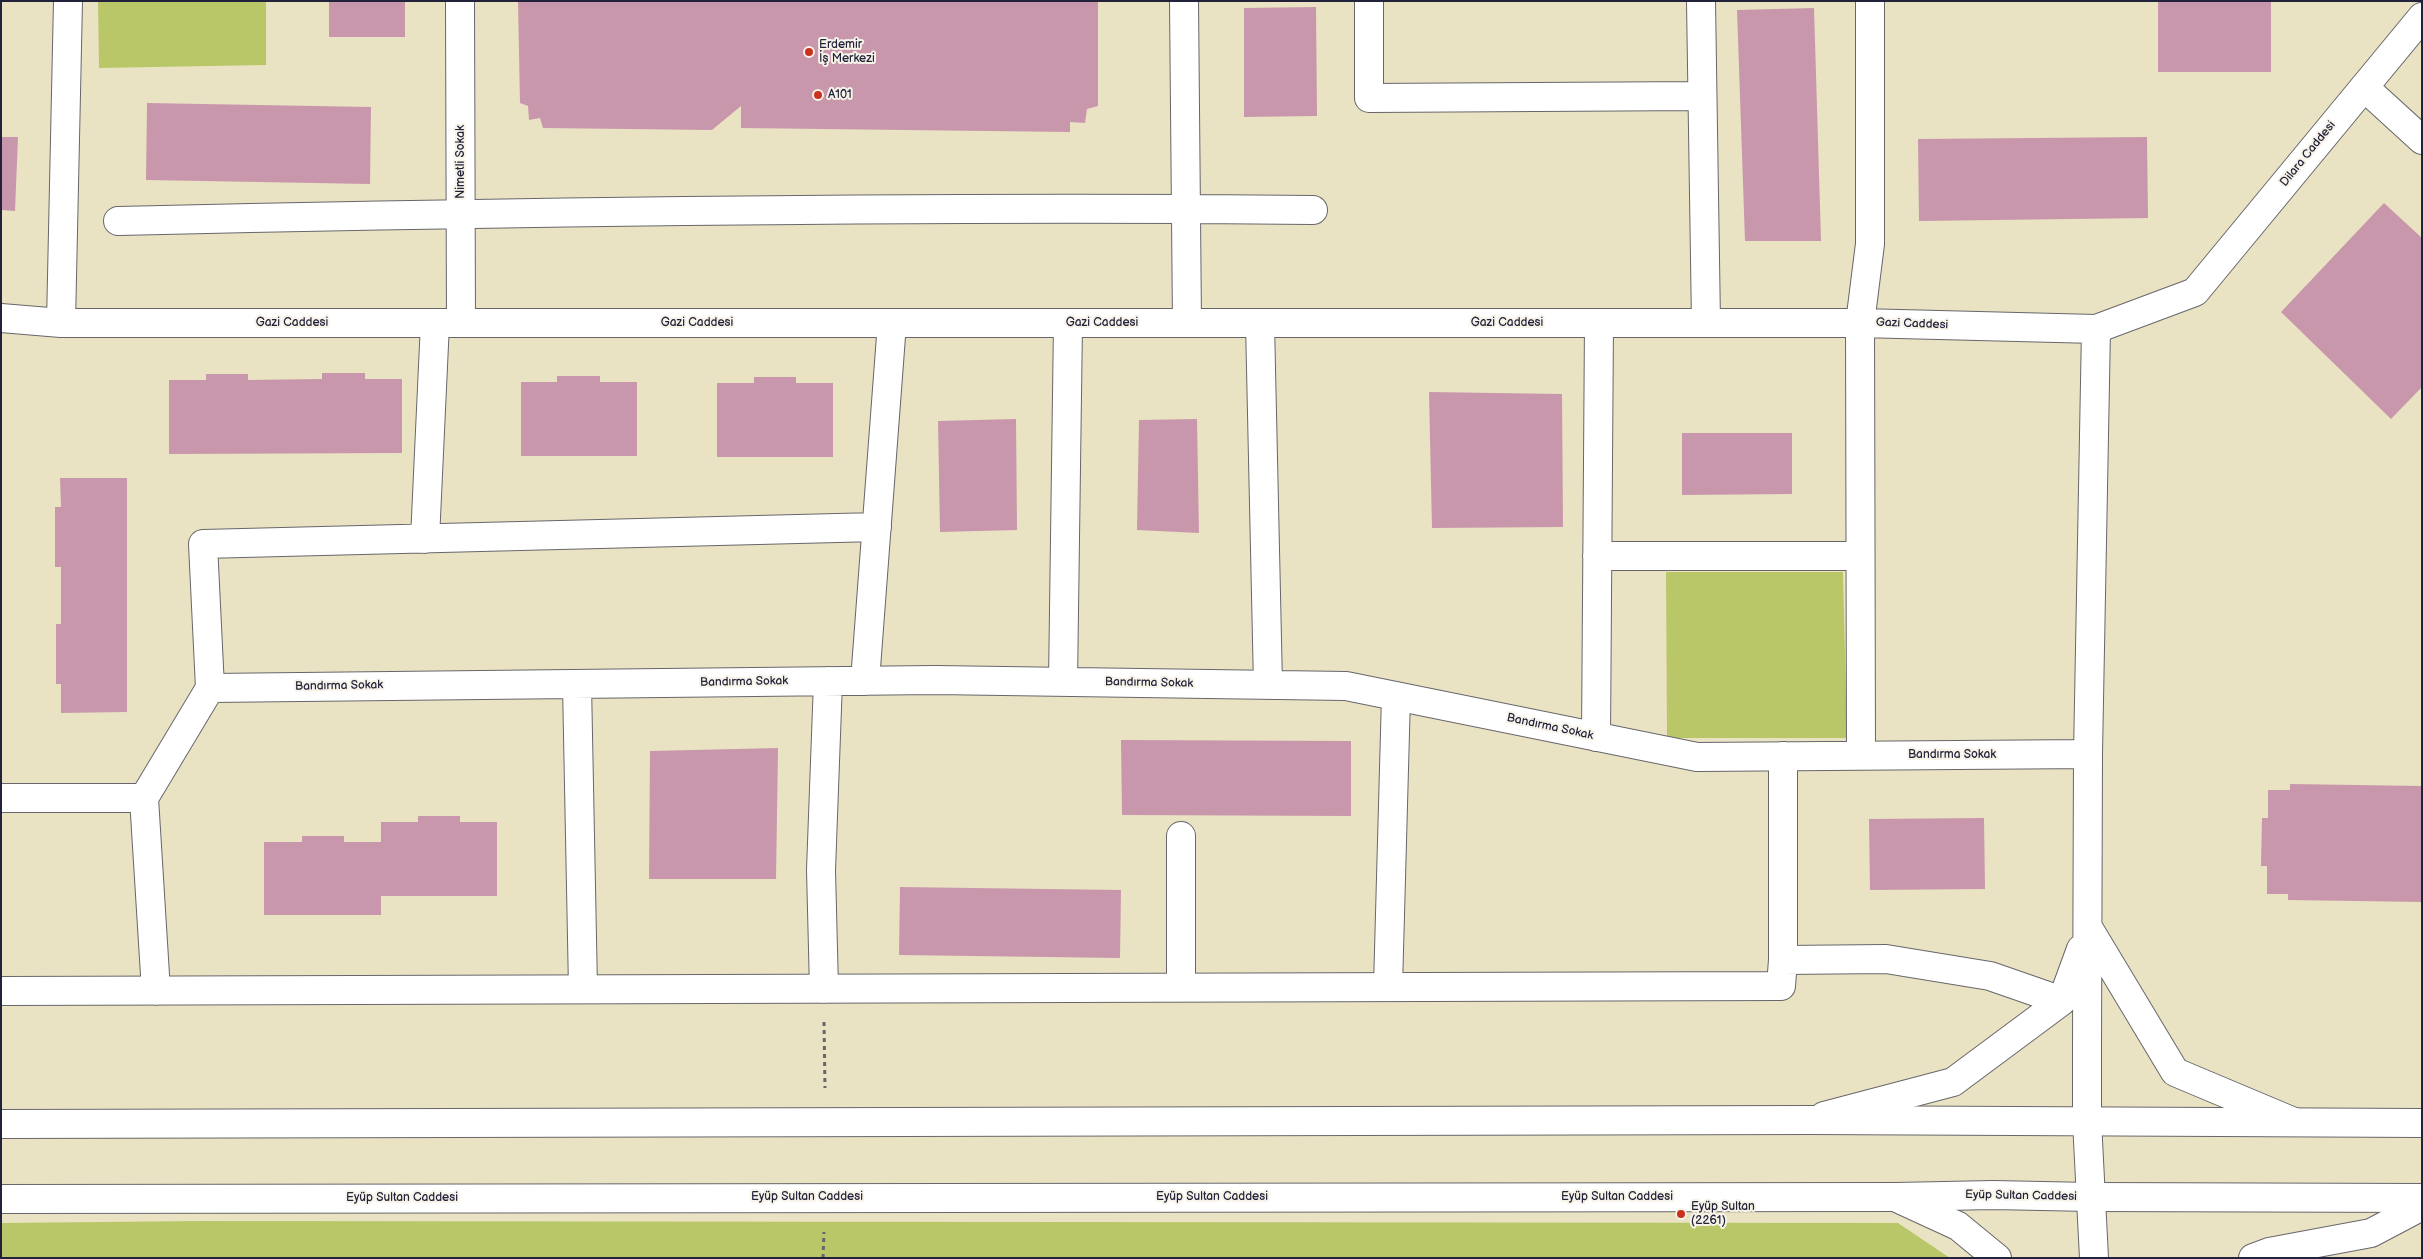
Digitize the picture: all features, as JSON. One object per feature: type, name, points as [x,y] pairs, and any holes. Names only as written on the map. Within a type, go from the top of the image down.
[{"type":"street","points":[[61,323],[68,1]]},
{"type":"street","name":"Nimetli Sokak","points":[[425,539],[461,213],[460,1]]},
{"type":"street","points":[[1184,1],[1187,323]]},
{"type":"street","points":[[1369,1],[1369,98],[1702,96]]},
{"type":"street","points":[[1701,1],[1706,323]]},
{"type":"street","points":[[1861,756],[1860,323],[1870,244],[1870,1]]},
{"type":"street","name":"Dilara Caddesi","points":[[2195,292],[2422,17]]},
{"type":"street","points":[[2364,87],[2422,140]]},
{"type":"street","points":[[118,221],[461,213],[1186,208],[1313,210]]},
{"type":"street","name":"Gazi Caddesi","points":[[1,318],[61,323],[1860,323],[2096,329],[2195,292]]},
{"type":"street","points":[[864,681],[892,323]]},
{"type":"street","points":[[1063,682],[1068,323]]},
{"type":"street","points":[[1260,323],[1268,685]]},
{"type":"street","points":[[1596,737],[1599,323]]},
{"type":"street","points":[[2094,1258],[2087,1121],[2088,754],[2096,329]]},
{"type":"street","points":[[156,991],[144,798],[210,688],[203,544],[876,527]]},
{"type":"street","points":[[1597,556],[1860,556]]},
{"type":"street","points":[[824,989],[821,870],[828,681]]},
{"type":"street","name":"Bandırma Sokak","points":[[210,688],[828,681],[1346,686],[1697,757],[2088,754]]},
{"type":"street","points":[[577,684],[583,989]]},
{"type":"street","points":[[1388,987],[1396,696]]},
{"type":"street","points":[[1,991],[1781,986],[1783,960],[1783,756]]},
{"type":"street","points":[[1,798],[144,798]]},
{"type":"street","points":[[1181,836],[1181,988]]},
{"type":"street","points":[[1810,1120],[1953,1082],[2062,1001],[2089,928]]},
{"type":"street","points":[[2089,928],[2174,1072],[2294,1122]]},
{"type":"street","points":[[1783,960],[1886,959],[1990,976],[2062,1001]]},
{"type":"street","points":[[1,1124],[1810,1120],[2422,1122]]},
{"type":"street","name":"Eyüp Sultan Caddesi","points":[[1,1199],[1895,1197],[1993,1195],[2422,1198]]},
{"type":"street","points":[[1895,1197],[1958,1226],[1997,1258]]},
{"type":"street","points":[[2253,1258],[2269,1252],[2371,1233],[2422,1206]]},
{"type":"green space","points":[[98,1],[266,1],[266,65],[99,68]]},
{"type":"green space","points":[[1666,572],[1843,572],[1847,738],[1667,738]]},
{"type":"green space","points":[[201,1221],[1898,1223],[1950,1258],[1,1258],[1,1223]]},
{"type":"building","points":[[329,1],[405,1],[405,37],[329,37]]},
{"type":"building","name":"Erdemir İş Merkezi","points":[[518,1],[1098,1],[1098,106],[1087,109],[1085,123],[1070,122],[1070,132],[741,128],[741,106],[712,130],[543,128],[540,118],[529,120],[528,106],[520,103]]},
{"type":"building","points":[[2158,1],[2271,1],[2271,72],[2158,72]]},
{"type":"building","points":[[1316,7],[1317,116],[1244,117],[1244,8]]},
{"type":"building","points":[[1814,8],[1821,241],[1745,241],[1737,10]]},
{"type":"building","points":[[147,103],[371,107],[370,184],[146,180]]},
{"type":"building","points":[[1,137],[18,137],[15,211],[1,210]]},
{"type":"building","points":[[2147,137],[2148,218],[1919,221],[1918,139]]},
{"type":"building","points":[[2384,203],[2422,238],[2422,387],[2391,419],[2281,312]]},
{"type":"building","points":[[322,373],[365,373],[365,379],[402,379],[402,453],[169,454],[169,380],[206,380],[206,374],[248,374],[248,380],[322,379]]},
{"type":"building","points":[[557,376],[600,376],[600,382],[637,382],[637,456],[521,456],[521,382],[557,382]]},
{"type":"building","points":[[754,377],[796,377],[796,383],[833,383],[833,457],[717,457],[717,383],[754,383]]},
{"type":"building","points":[[1429,392],[1562,394],[1563,527],[1432,528]]},
{"type":"building","points":[[1016,419],[1017,530],[940,532],[938,421]]},
{"type":"building","points":[[1197,419],[1199,533],[1137,530],[1139,420]]},
{"type":"building","points":[[1682,433],[1792,433],[1792,494],[1682,495]]},
{"type":"building","points":[[60,478],[127,478],[127,712],[61,713],[61,684],[56,684],[56,624],[61,624],[61,567],[55,567],[55,507],[61,507]]},
{"type":"building","points":[[1121,740],[1351,741],[1351,816],[1122,815]]},
{"type":"building","points":[[778,748],[776,879],[649,879],[650,751]]},
{"type":"building","points":[[2290,784],[2422,786],[2422,902],[2288,900],[2288,894],[2267,894],[2267,866],[2261,866],[2262,818],[2268,818],[2268,790],[2290,790]]},
{"type":"building","points":[[418,816],[460,816],[460,822],[497,822],[497,896],[381,896],[381,915],[264,915],[264,842],[302,842],[302,836],[344,836],[344,842],[381,842],[381,822],[418,822]]},
{"type":"building","points":[[1984,818],[1985,889],[1870,890],[1869,819]]},
{"type":"building","points":[[900,887],[1121,890],[1120,958],[899,955]]},
{"type":"place","name":"Erdemir İş Merkezi","points":[[809,52]]},
{"type":"place","name":"A101","points":[[818,95]]},
{"type":"place","name":"Eyüp Sultan (2261)","points":[[1681,1214]]}]
